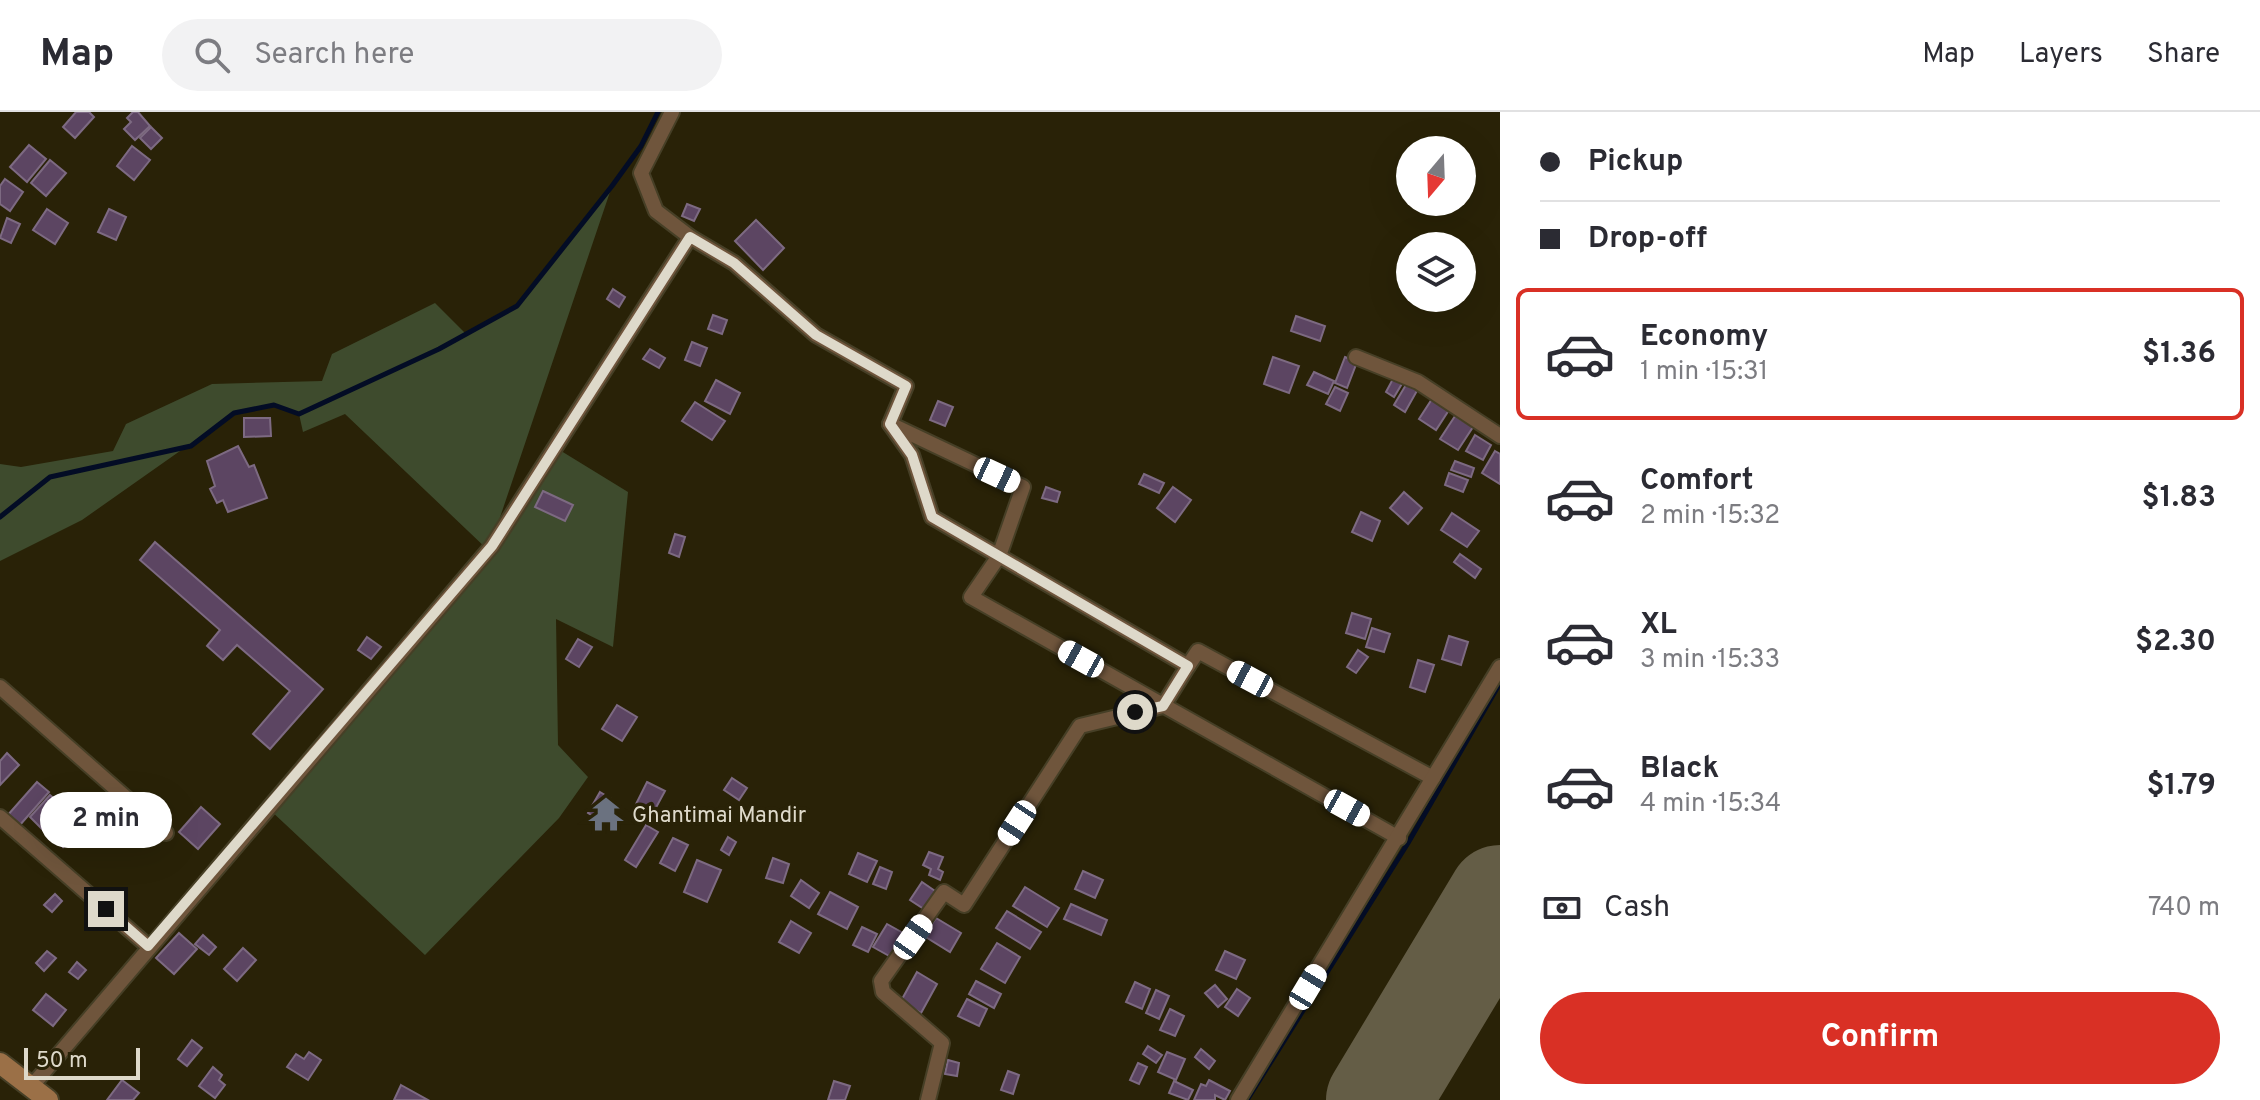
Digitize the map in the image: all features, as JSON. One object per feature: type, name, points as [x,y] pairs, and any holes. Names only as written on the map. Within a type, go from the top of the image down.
[{"type":"main road","points":[[0,1063],[48,1100]]},
{"type":"street","points":[[672,112],[641,173],[656,211],[690,237],[734,263],[816,335],[906,386],[890,424]]},
{"type":"street","points":[[31,1087],[492,546],[690,237]]},
{"type":"street","points":[[1356,357],[1418,382],[1500,436]]},
{"type":"street","points":[[890,424],[912,455],[932,517],[1188,666]]},
{"type":"street","points":[[890,424],[1023,487],[999,556],[971,597],[1399,838]]},
{"type":"street","points":[[928,1100],[942,1043],[883,992],[881,981],[944,892],[964,905],[1080,726],[1163,706],[1198,651],[1433,778]]},
{"type":"street","points":[[1238,1100],[1500,667]]},
{"type":"street","points":[[0,687],[166,833]]},
{"type":"street","points":[[0,817],[148,946]]},
{"type":"green space","points":[[612,186],[490,547],[553,446],[628,492],[613,647],[556,619],[558,745],[588,777],[559,818],[425,955],[269,809],[488,550],[345,414],[303,432],[299,414],[274,405],[234,413],[82,520],[0,561],[0,464],[21,467],[113,451],[126,424],[212,384],[322,381],[332,354],[435,303],[466,334],[517,306]]},
{"type":"building","points":[[76,112],[89,112],[94,117],[75,138],[63,127]]},
{"type":"building","points":[[138,112],[150,126],[135,140],[124,129],[131,122],[127,118]]},
{"type":"building","points":[[151,127],[162,138],[151,149],[140,138]]},
{"type":"building","points":[[29,145],[46,159],[27,182],[10,167]]},
{"type":"building","points":[[132,146],[150,160],[134,180],[117,166]]},
{"type":"building","points":[[50,160],[66,173],[46,196],[31,183]]},
{"type":"building","points":[[5,179],[23,192],[10,211],[0,204],[0,186]]},
{"type":"building","points":[[687,204],[700,209],[694,221],[682,216]]},
{"type":"building","points":[[47,209],[68,223],[55,244],[33,230]]},
{"type":"building","points":[[109,209],[126,217],[116,240],[98,232]]},
{"type":"building","points":[[7,218],[20,224],[11,243],[0,238]]},
{"type":"building","points":[[756,220],[784,248],[763,270],[735,241]]},
{"type":"building","points":[[613,289],[625,297],[619,307],[607,299]]},
{"type":"building","points":[[713,315],[727,320],[722,334],[708,329]]},
{"type":"building","points":[[1296,316],[1325,326],[1320,341],[1291,331]]},
{"type":"building","points":[[692,342],[707,348],[700,366],[685,360]]},
{"type":"building","points":[[650,349],[665,358],[659,368],[643,359]]},
{"type":"building","points":[[1273,357],[1299,366],[1289,393],[1264,384]]},
{"type":"building","points":[[1345,357],[1357,362],[1347,388],[1335,383]]},
{"type":"building","points":[[1314,372],[1334,381],[1328,394],[1307,385]]},
{"type":"building","points":[[1394,377],[1403,382],[1394,397],[1386,392]]},
{"type":"building","points":[[716,380],[740,393],[730,414],[705,401]]},
{"type":"building","points":[[1407,383],[1418,389],[1405,412],[1394,405]]},
{"type":"building","points":[[1335,387],[1348,393],[1340,411],[1326,404]]},
{"type":"building","points":[[1432,399],[1449,410],[1436,430],[1419,419]]},
{"type":"building","points":[[938,401],[953,407],[945,426],[930,420]]},
{"type":"building","points":[[695,402],[725,421],[712,440],[682,421]]},
{"type":"building","points":[[1455,416],[1473,427],[1458,450],[1440,439]]},
{"type":"building","points":[[244,418],[270,418],[271,436],[244,437]]},
{"type":"building","points":[[1475,435],[1491,445],[1483,460],[1466,451]]},
{"type":"building","points":[[238,446],[249,467],[254,465],[267,498],[228,512],[223,500],[217,503],[210,489],[215,486],[207,461]]},
{"type":"building","points":[[1495,451],[1500,454],[1500,484],[1482,473]]},
{"type":"building","points":[[1455,461],[1474,468],[1471,477],[1451,470]]},
{"type":"building","points":[[1449,473],[1468,480],[1463,492],[1445,485]]},
{"type":"building","points":[[1144,474],[1164,483],[1159,493],[1139,484]]},
{"type":"building","points":[[1046,487],[1060,492],[1057,502],[1042,498]]},
{"type":"building","points":[[1173,487],[1191,500],[1175,522],[1157,508]]},
{"type":"building","points":[[543,491],[573,505],[565,521],[535,507]]},
{"type":"building","points":[[1404,492],[1422,508],[1408,524],[1390,508]]},
{"type":"building","points":[[1361,512],[1380,521],[1372,541],[1352,532]]},
{"type":"building","points":[[1452,513],[1479,531],[1467,547],[1441,530]]},
{"type":"building","points":[[675,534],[685,537],[679,557],[669,553]]},
{"type":"building","points":[[155,542],[323,689],[270,749],[253,734],[290,691],[237,645],[223,660],[207,646],[220,630],[140,560]]},
{"type":"building","points":[[1460,554],[1481,569],[1475,578],[1454,562]]},
{"type":"building","points":[[1352,613],[1371,619],[1365,639],[1346,633]]},
{"type":"building","points":[[1372,628],[1390,634],[1384,652],[1366,647]]},
{"type":"building","points":[[1449,636],[1468,642],[1461,665],[1442,659]]},
{"type":"building","points":[[367,637],[381,647],[371,659],[358,650]]},
{"type":"building","points":[[578,639],[592,647],[579,667],[566,659]]},
{"type":"building","points":[[1358,650],[1368,657],[1356,673],[1347,667]]},
{"type":"building","points":[[1418,660],[1434,665],[1425,692],[1410,687]]},
{"type":"building","points":[[617,705],[637,717],[622,741],[602,729]]},
{"type":"building","points":[[7,753],[19,765],[0,785],[0,761]]},
{"type":"building","points":[[732,778],[747,788],[739,800],[724,790]]},
{"type":"building","points":[[37,782],[49,792],[19,826],[7,816]]},
{"type":"building","points":[[647,782],[665,791],[652,815],[635,806]]},
{"type":"building","points":[[600,792],[610,798],[598,819],[588,813]]},
{"type":"building","points":[[50,795],[65,808],[44,831],[30,817]]},
{"type":"building","points":[[122,804],[139,818],[125,834],[108,820]]},
{"type":"building","points":[[201,807],[220,824],[198,849],[179,832]]},
{"type":"building","points":[[67,809],[83,823],[63,847],[46,832]]},
{"type":"building","points":[[646,825],[658,832],[636,867],[625,860]]},
{"type":"building","points":[[728,837],[736,842],[729,855],[721,850]]},
{"type":"building","points":[[673,838],[688,845],[675,871],[660,863]]},
{"type":"building","points":[[929,852],[943,857],[938,869],[943,872],[940,880],[929,875],[931,869],[923,865]]},
{"type":"building","points":[[858,853],[877,861],[867,882],[849,874]]},
{"type":"building","points":[[773,858],[789,864],[783,883],[766,878]]},
{"type":"building","points":[[697,860],[721,870],[707,902],[684,892]]},
{"type":"building","points":[[880,867],[892,872],[886,889],[873,884]]},
{"type":"building","points":[[1083,871],[1103,880],[1095,898],[1075,889]]},
{"type":"building","points":[[801,880],[819,893],[809,908],[791,896]]},
{"type":"building","points":[[922,882],[938,893],[927,911],[910,900]]},
{"type":"building","points":[[1025,887],[1059,908],[1047,927],[1013,906]]},
{"type":"building","points":[[830,892],[858,907],[847,929],[818,914]]},
{"type":"building","points":[[55,894],[62,901],[52,912],[44,905]]},
{"type":"building","points":[[1071,904],[1107,920],[1101,935],[1064,919]]},
{"type":"building","points":[[1007,911],[1041,932],[1030,949],[996,928]]},
{"type":"building","points":[[936,918],[961,933],[950,952],[924,936]]},
{"type":"building","points":[[791,921],[811,933],[799,953],[779,942]]},
{"type":"building","points":[[887,924],[905,934],[891,957],[873,947]]},
{"type":"building","points":[[862,927],[877,934],[868,952],[853,945]]},
{"type":"building","points":[[179,933],[197,949],[174,974],[156,958]]},
{"type":"building","points":[[203,935],[216,947],[209,955],[195,944]]},
{"type":"building","points":[[997,943],[1020,957],[1005,983],[981,969]]},
{"type":"building","points":[[243,948],[256,960],[237,981],[224,969]]},
{"type":"building","points":[[47,951],[56,958],[44,971],[36,963]]},
{"type":"building","points":[[1225,951],[1245,960],[1236,979],[1216,970]]},
{"type":"building","points":[[77,962],[86,970],[78,979],[69,972]]},
{"type":"building","points":[[917,972],[937,984],[921,1013],[901,1001]]},
{"type":"building","points":[[976,981],[1001,994],[994,1008],[969,994]]},
{"type":"building","points":[[1135,982],[1150,989],[1142,1009],[1126,1002]]},
{"type":"building","points":[[1215,985],[1227,999],[1218,1007],[1205,993]]},
{"type":"building","points":[[1237,989],[1250,998],[1238,1016],[1225,1007]]},
{"type":"building","points":[[1156,990],[1169,996],[1159,1019],[1146,1013]]},
{"type":"building","points":[[46,994],[66,1010],[53,1026],[33,1010]]},
{"type":"building","points":[[967,999],[987,1009],[979,1026],[958,1016]]},
{"type":"building","points":[[1170,1009],[1184,1016],[1175,1036],[1160,1030]]},
{"type":"building","points":[[192,1040],[202,1048],[187,1066],[178,1059]]},
{"type":"building","points":[[1148,1046],[1162,1055],[1156,1063],[1143,1054]]},
{"type":"building","points":[[1201,1049],[1215,1061],[1209,1069],[1195,1057]]},
{"type":"building","points":[[309,1052],[321,1060],[308,1080],[287,1067],[296,1054],[304,1059]]},
{"type":"building","points":[[1167,1052],[1185,1059],[1176,1080],[1158,1072]]},
{"type":"building","points":[[948,1060],[959,1063],[957,1076],[945,1074]]},
{"type":"building","points":[[1138,1063],[1147,1067],[1139,1084],[1130,1080]]},
{"type":"building","points":[[213,1067],[222,1075],[219,1080],[225,1085],[215,1098],[199,1086]]},
{"type":"building","points":[[1008,1071],[1019,1075],[1013,1094],[1001,1090]]},
{"type":"building","points":[[122,1080],[139,1093],[133,1100],[107,1100]]},
{"type":"building","points":[[1209,1080],[1230,1091],[1225,1100],[1215,1095],[1215,1100],[1194,1100],[1201,1084],[1206,1086]]},
{"type":"building","points":[[834,1081],[850,1086],[845,1100],[828,1100]]},
{"type":"building","points":[[1174,1081],[1193,1090],[1188,1100],[1169,1093]]},
{"type":"building","points":[[401,1085],[428,1100],[394,1100]]},
{"type":"waterway","points":[[0,517],[50,477],[191,446],[234,413],[274,405],[299,414],[439,349],[517,306],[612,186],[641,146],[658,112]]},
{"type":"waterway","points":[[1247,1100],[1408,843],[1500,683]]},
{"type":"runway","points":[[1378,1100],[1500,897]]},
{"type":"place","name":"Ghantimai Mandir","points":[[606,814]]},
{"type":"route","points":[[106,909],[148,946],[249,833],[339,722],[492,546],[553,446],[690,237],[734,263],[816,335],[906,386],[890,424],[912,455],[932,517],[1188,666],[1163,706],[1135,712]]}]
